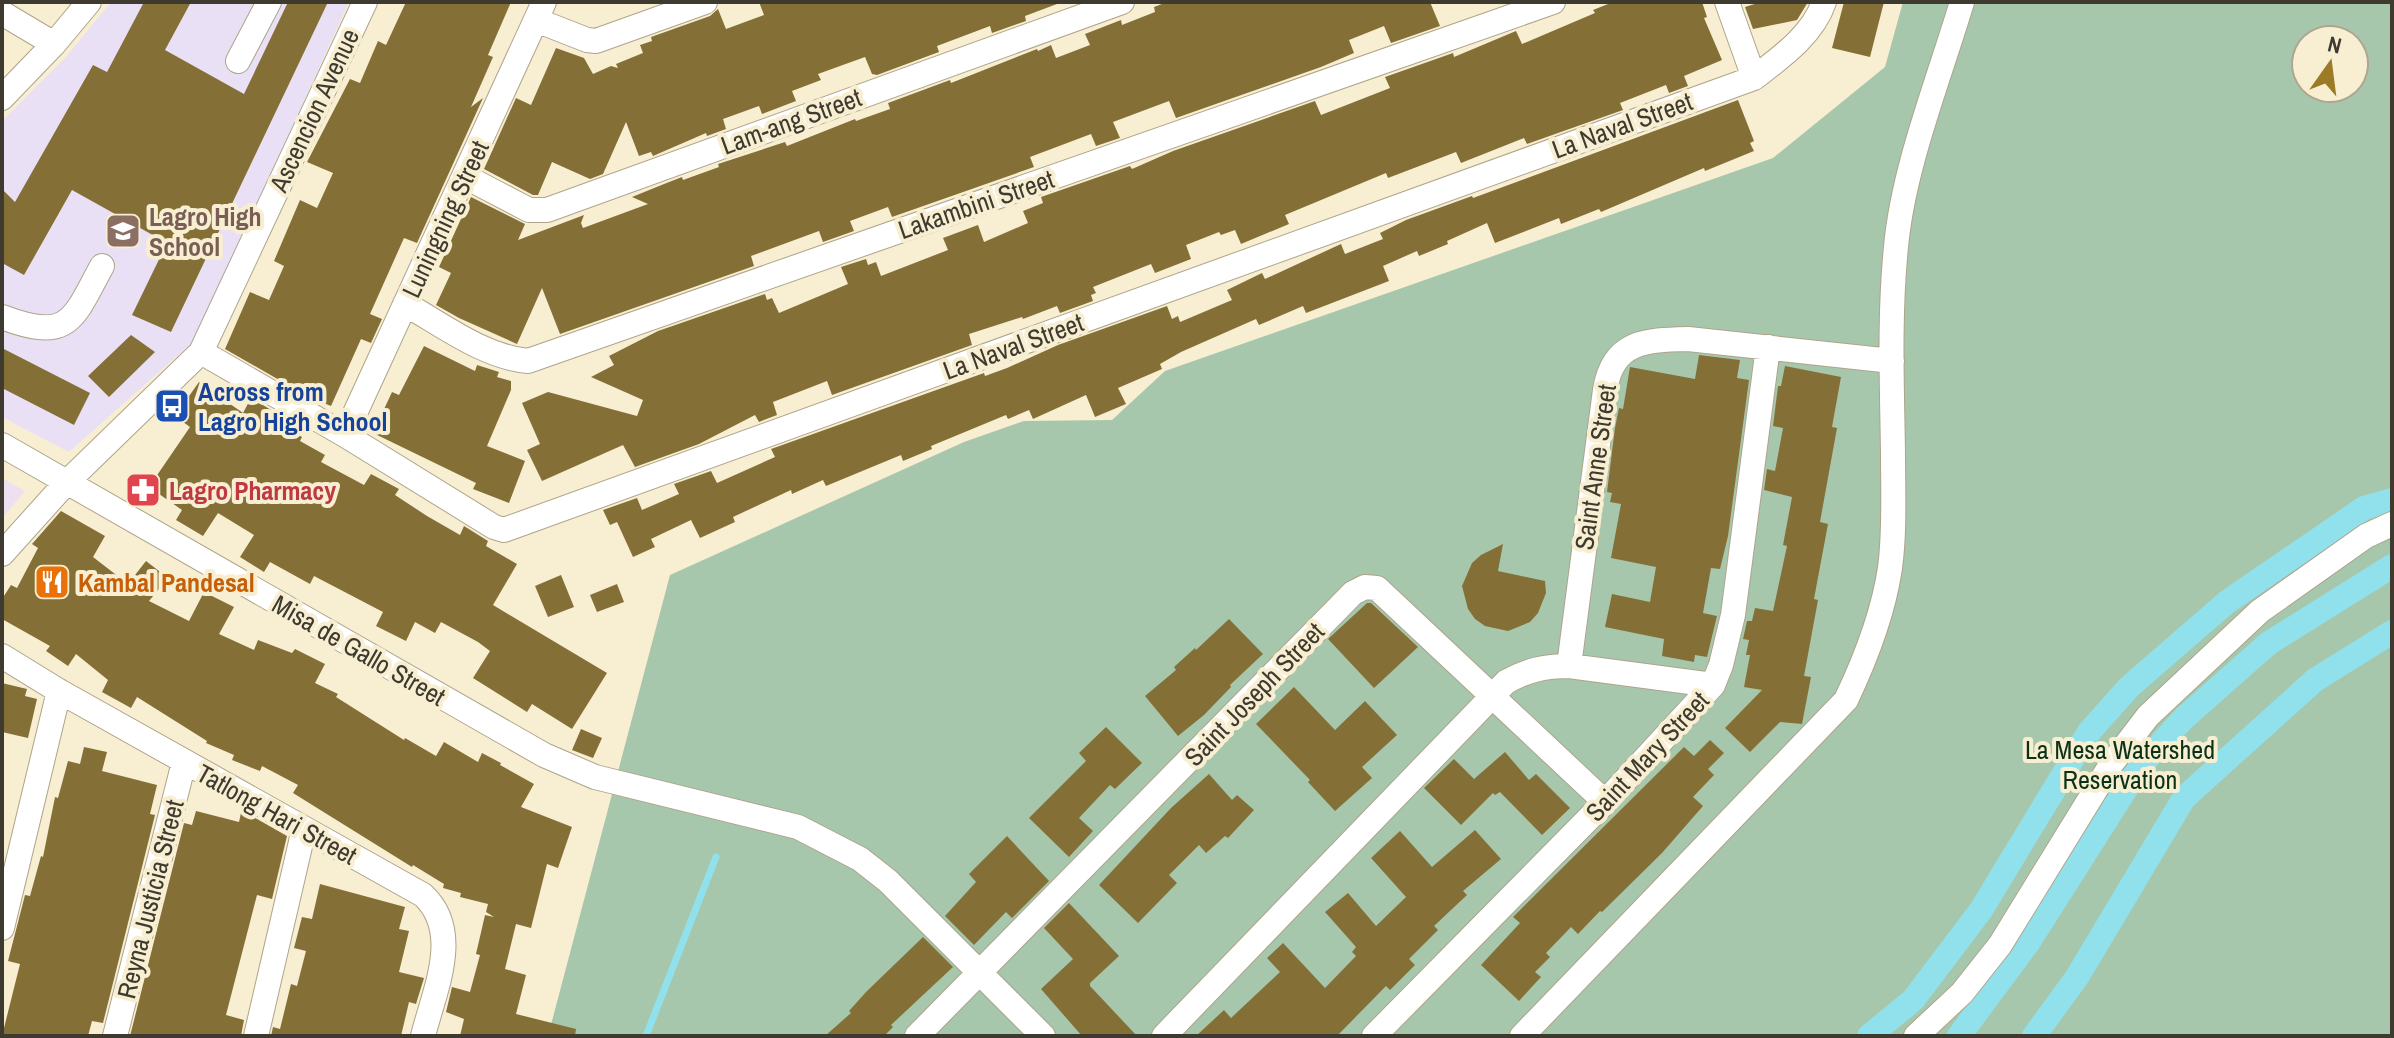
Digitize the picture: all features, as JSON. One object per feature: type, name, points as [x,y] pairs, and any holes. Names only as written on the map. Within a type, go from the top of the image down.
[{"type":"street","points":[[2,98],[89,2]]},
{"type":"street","points":[[238,61],[269,2]]},
{"type":"street","name":"Ascencion Avenue","points":[[2,554],[65,484],[201,352],[365,2]]},
{"type":"street","points":[[540,11],[587,40],[596,41],[705,2]]},
{"type":"street","name":"Lam-ang Street","points":[[464,176],[529,210],[547,210],[1122,2]]},
{"type":"street","points":[[1727,2],[1754,78]]},
{"type":"street","name":"La Naval Street","points":[[201,352],[345,435],[494,527],[504,530],[1754,78],[1803,36],[1824,2]]},
{"type":"street","points":[[1522,1036],[1846,700],[1865,660],[1882,607],[1890,567],[1893,515],[1891,318],[1896,245],[1905,189],[1962,2]]},
{"type":"street","name":"Lakambini Street","points":[[405,304],[494,353],[528,361],[1545,3]]},
{"type":"street","name":"Luningning Street","points":[[345,435],[540,11]]},
{"type":"street","points":[[2,13],[54,44]]},
{"type":"street","points":[[2,317],[43,329],[56,327],[73,318],[102,266]]},
{"type":"street","name":"Saint Anne Street","points":[[1569,666],[1605,390],[1608,371],[1617,356],[1658,339],[1688,339],[1892,361]]},
{"type":"street","name":"Saint Mary Street","points":[[1374,1036],[1605,802],[1713,685],[1733,615],[1768,347]]},
{"type":"street","name":"Misa de Gallo Street","points":[[2,445],[65,484],[544,755],[595,777],[798,827],[831,842],[888,881],[1043,1036]]},
{"type":"street","points":[[1916,1036],[1962,993],[2000,945],[2112,763],[2148,716],[2260,611],[2366,536],[2392,524]]},
{"type":"street","name":"Saint Joseph Street","points":[[917,1036],[1353,593],[1365,587],[1377,588],[1605,802]]},
{"type":"street","name":"Tatlong Hari Street","points":[[2,656],[423,895],[435,906],[443,929],[444,953],[423,1036]]},
{"type":"street","points":[[1164,1036],[1506,682],[1545,666],[1569,666],[1713,685]]},
{"type":"street","points":[[2,928],[59,691]]},
{"type":"street","name":"Reyna Justicia Street","points":[[115,1036],[184,762]]},
{"type":"street","points":[[256,1036],[304,829]]},
{"type":"shaded area","name":"Lagro High School","points":[[111,2],[349,2],[195,340],[69,452],[2,417],[2,121],[66,57]]},
{"type":"shaded area","points":[[2,478],[25,491],[2,518]]},
{"type":"green space","name":"La Mesa Watershed Reservation","points":[[1903,2],[2392,2],[2392,1036],[548,1036],[670,575],[964,442],[1024,421],[1112,420],[1165,371],[1773,158],[1885,67]]},
{"type":"building","points":[[144,2],[191,2],[165,50],[244,94],[288,2],[328,2],[171,332],[132,315],[167,243],[72,190],[24,275],[2,263],[2,189],[15,202],[93,65],[107,72]]},
{"type":"building","points":[[406,2],[511,2],[488,55],[493,57],[471,107],[483,98],[417,243],[404,238],[370,314],[382,319],[371,343],[361,339],[331,406],[307,396],[225,349],[250,292],[269,300],[284,266],[274,261],[300,200],[317,208],[333,173],[307,162],[350,79],[360,83],[378,41],[386,45]]},
{"type":"building","points":[[759,2],[1057,4],[1025,16],[1026,21],[992,33],[990,26],[937,46],[939,52],[877,75],[872,74],[865,57],[818,74],[821,80],[792,91],[796,101],[762,114],[759,106],[723,119],[726,129],[707,136],[706,133],[653,156],[651,152],[639,156],[626,122],[603,174],[590,179],[552,162],[538,195],[484,169],[516,98],[531,105],[556,48],[584,58],[593,74],[611,66],[618,68],[616,64],[643,53],[640,45],[652,41],[651,37],[710,16],[718,9],[726,29],[764,15]]},
{"type":"building","points":[[1167,2],[1430,2],[1440,26],[1391,43],[1384,26],[1349,40],[1354,53],[1176,118],[1169,101],[1113,122],[1120,138],[1096,146],[1091,134],[1030,157],[1034,167],[892,217],[888,207],[850,221],[854,231],[823,242],[819,231],[751,256],[754,266],[560,334],[542,288],[517,344],[436,305],[451,273],[439,267],[471,197],[525,224],[518,240],[584,215],[583,228],[648,204],[632,197],[664,184],[682,177],[683,180],[719,167],[718,164],[785,142],[787,146],[855,119],[890,109],[888,103],[950,80],[951,83],[1051,45],[1056,58],[1090,45],[1085,34],[1121,20],[1122,25],[1155,12],[1154,7]]},
{"type":"building","points":[[1613,2],[1702,2],[1707,17],[1704,18],[1722,60],[1684,76],[1688,86],[1669,93],[1666,85],[1620,103],[1623,110],[1527,144],[1524,138],[1461,163],[1456,152],[1388,178],[1386,173],[1285,215],[1289,224],[1241,244],[1235,230],[1221,235],[1219,232],[1186,245],[1191,259],[1155,273],[1151,264],[1093,287],[1096,293],[1091,295],[1093,301],[1060,313],[1057,306],[969,334],[972,345],[832,395],[827,381],[773,402],[777,415],[759,422],[755,415],[699,444],[635,467],[623,445],[542,481],[527,450],[540,444],[522,403],[548,392],[637,416],[643,400],[591,377],[614,365],[609,356],[658,331],[765,294],[767,300],[772,298],[779,313],[848,284],[841,267],[866,259],[868,265],[876,262],[881,276],[948,250],[943,238],[978,225],[984,242],[1028,223],[1023,211],[1043,203],[1041,197],[1130,166],[1132,169],[1173,151],[1315,101],[1321,115],[1390,88],[1385,77],[1453,53],[1454,57],[1516,31],[1522,44],[1595,13],[1593,10]]},
{"type":"building","points":[[1761,2],[1808,2],[1797,20],[1753,29],[1745,7]]},
{"type":"building","points":[[1844,2],[1884,2],[1870,57],[1832,48]]},
{"type":"building","points":[[1738,100],[1754,141],[1750,143],[1754,151],[1705,171],[1704,168],[1601,212],[1599,209],[1561,224],[1559,218],[1495,243],[1487,223],[1419,256],[1417,251],[1383,266],[1389,281],[1306,313],[1303,306],[1259,325],[1256,319],[1181,352],[1160,364],[1162,369],[1118,388],[1126,404],[1095,417],[1086,395],[1033,419],[1029,410],[1008,419],[1006,415],[903,461],[901,455],[826,486],[823,480],[792,494],[791,490],[733,517],[735,522],[700,538],[691,520],[651,539],[655,547],[633,557],[617,522],[610,525],[603,510],[637,498],[642,510],[679,494],[674,484],[711,471],[717,483],[775,457],[771,449],[984,373],[985,376],[1058,345],[1167,306],[1172,319],[1178,316],[1180,322],[1232,300],[1227,290],[1262,273],[1265,279],[1341,244],[1345,254],[1383,239],[1380,233],[1406,220]]},
{"type":"building","points":[[131,335],[155,352],[109,397],[88,376]]},
{"type":"building","points":[[424,346],[475,371],[477,365],[499,372],[497,377],[511,381],[511,390],[487,446],[525,461],[509,503],[473,489],[476,483],[373,433],[392,392],[399,395]]},
{"type":"building","points":[[2,348],[90,393],[74,425],[2,388]]},
{"type":"building","points":[[1699,355],[1740,360],[1737,378],[1749,380],[1728,536],[1720,569],[1711,568],[1703,613],[1717,616],[1707,657],[1695,655],[1694,662],[1662,656],[1664,639],[1605,627],[1612,594],[1650,602],[1656,567],[1611,558],[1621,504],[1610,502],[1612,493],[1607,492],[1615,428],[1619,408],[1623,409],[1630,367],[1695,379]]},
{"type":"building","points":[[1785,366],[1841,377],[1832,427],[1837,428],[1820,522],[1828,524],[1814,599],[1818,600],[1804,676],[1811,677],[1802,724],[1780,722],[1750,752],[1725,728],[1762,690],[1744,687],[1750,655],[1746,655],[1749,640],[1743,639],[1747,621],[1752,621],[1755,608],[1773,611],[1787,546],[1783,545],[1792,497],[1764,490],[1767,469],[1775,471],[1783,428],[1773,426],[1778,386],[1781,386]]},
{"type":"building","points":[[199,382],[243,413],[251,398],[278,414],[274,422],[302,437],[300,441],[325,455],[321,462],[364,485],[371,474],[399,489],[395,495],[427,516],[460,535],[464,526],[488,541],[486,546],[517,564],[493,605],[607,673],[572,729],[532,704],[527,712],[473,678],[490,651],[441,622],[435,633],[415,622],[406,641],[376,626],[383,612],[314,576],[310,584],[270,562],[264,572],[240,557],[254,535],[218,513],[203,536],[176,520],[182,510],[149,487],[190,427],[175,416]]},
{"type":"building","points":[[61,511],[105,536],[93,557],[128,584],[146,561],[168,578],[149,601],[189,621],[204,592],[234,607],[219,634],[254,650],[258,640],[292,653],[295,649],[325,664],[315,683],[338,694],[336,697],[404,740],[436,756],[444,742],[478,762],[482,753],[534,784],[521,807],[572,827],[558,868],[547,864],[531,928],[516,924],[505,969],[526,975],[516,1014],[576,1029],[575,1036],[460,1036],[464,1019],[446,1012],[452,987],[470,992],[480,955],[476,954],[485,915],[494,917],[486,912],[488,904],[460,897],[461,893],[443,888],[444,884],[293,793],[298,785],[262,766],[260,771],[232,760],[234,755],[206,743],[137,697],[131,708],[102,692],[108,680],[76,654],[68,666],[46,651],[50,646],[2,619],[2,599],[11,585],[17,588],[38,548],[32,544]]},
{"type":"building","points":[[1503,544],[1498,571],[1545,581],[1546,593],[1538,613],[1530,622],[1508,631],[1485,626],[1475,619],[1468,609],[1462,586],[1472,563]]},
{"type":"building","points":[[561,575],[574,607],[548,617],[535,586]]},
{"type":"building","points":[[617,584],[624,602],[597,612],[590,595]]},
{"type":"building","points":[[1367,603],[1371,603],[1418,647],[1374,688],[1328,639]]},
{"type":"building","points":[[1229,619],[1263,654],[1204,715],[1178,736],[1145,696]]},
{"type":"building","points":[[2,683],[27,689],[25,696],[37,699],[28,738],[2,732]]},
{"type":"building","points":[[1294,687],[1335,730],[1365,701],[1397,735],[1362,767],[1372,778],[1335,811],[1256,724]]},
{"type":"building","points":[[1106,727],[1142,763],[1115,789],[1110,785],[1079,818],[1093,831],[1069,857],[1029,818],[1086,761],[1079,753]]},
{"type":"building","points":[[581,729],[602,738],[593,758],[572,750]]},
{"type":"building","points":[[1710,740],[1724,753],[1708,769],[1714,775],[1693,797],[1703,806],[1662,853],[1602,912],[1578,934],[1571,927],[1546,953],[1550,957],[1535,972],[1541,977],[1519,1001],[1481,965],[1520,923],[1513,917],[1684,747],[1694,756]]},
{"type":"building","points":[[84,747],[107,752],[102,771],[157,785],[150,814],[155,815],[103,1023],[92,1021],[88,1036],[2,1036],[20,964],[8,961],[25,895],[30,896],[43,857],[55,797],[58,798],[68,761],[80,764]]},
{"type":"building","points":[[1505,752],[1529,780],[1536,774],[1570,808],[1542,835],[1500,792],[1493,793],[1461,825],[1424,788],[1454,759],[1474,779]]},
{"type":"building","points":[[1209,774],[1232,800],[1237,795],[1254,810],[1228,838],[1225,836],[1206,853],[1199,845],[1169,875],[1177,883],[1138,923],[1099,885],[1171,808]]},
{"type":"building","points":[[196,811],[239,822],[241,813],[252,816],[287,836],[272,899],[257,895],[226,1015],[244,1020],[241,1036],[130,1036],[184,823],[192,825]]},
{"type":"building","points":[[1475,830],[1501,859],[1463,891],[1467,895],[1434,926],[1438,930],[1409,959],[1415,965],[1390,990],[1386,986],[1337,1036],[1196,1036],[1224,1010],[1231,1018],[1280,972],[1267,958],[1283,943],[1325,988],[1356,956],[1352,952],[1356,947],[1325,912],[1348,893],[1376,926],[1406,897],[1371,858],[1400,831],[1432,867]]},
{"type":"building","points":[[1007,836],[1049,881],[1012,918],[1006,912],[974,945],[945,916],[976,882],[969,874]]},
{"type":"building","points":[[320,884],[405,907],[399,929],[409,931],[399,972],[424,978],[416,1004],[409,1002],[401,1036],[271,1036],[273,1027],[280,1029],[291,984],[297,986],[306,951],[294,948],[302,917],[312,919]]},
{"type":"building","points":[[1069,903],[1119,956],[1090,986],[1137,1036],[1082,1036],[1041,989],[1073,959],[1044,928]]},
{"type":"building","points":[[923,937],[953,967],[891,1025],[893,1027],[884,1036],[825,1036],[851,1013],[849,1011],[866,992]]},
{"type":"waterway","points":[[1869,1036],[1913,1000],[1981,910],[2089,732],[2129,687],[2227,602],[2364,508],[2392,500]]},
{"type":"waterway","points":[[1959,1036],[2028,943],[2141,765],[2184,718],[2269,643],[2392,566]]},
{"type":"waterway","points":[[2034,1036],[2077,977],[2184,798],[2315,680],[2392,632]]},
{"type":"waterway","points":[[646,1036],[716,857]]},
{"type":"place","name":"Lagro High School","points":[[123,231]]},
{"type":"place","name":"Across from Lagro High School","points":[[172,406]]},
{"type":"place","name":"Lagro Pharmacy","points":[[143,490]]},
{"type":"place","name":"Kambal Pandesal","points":[[52,582]]}]
